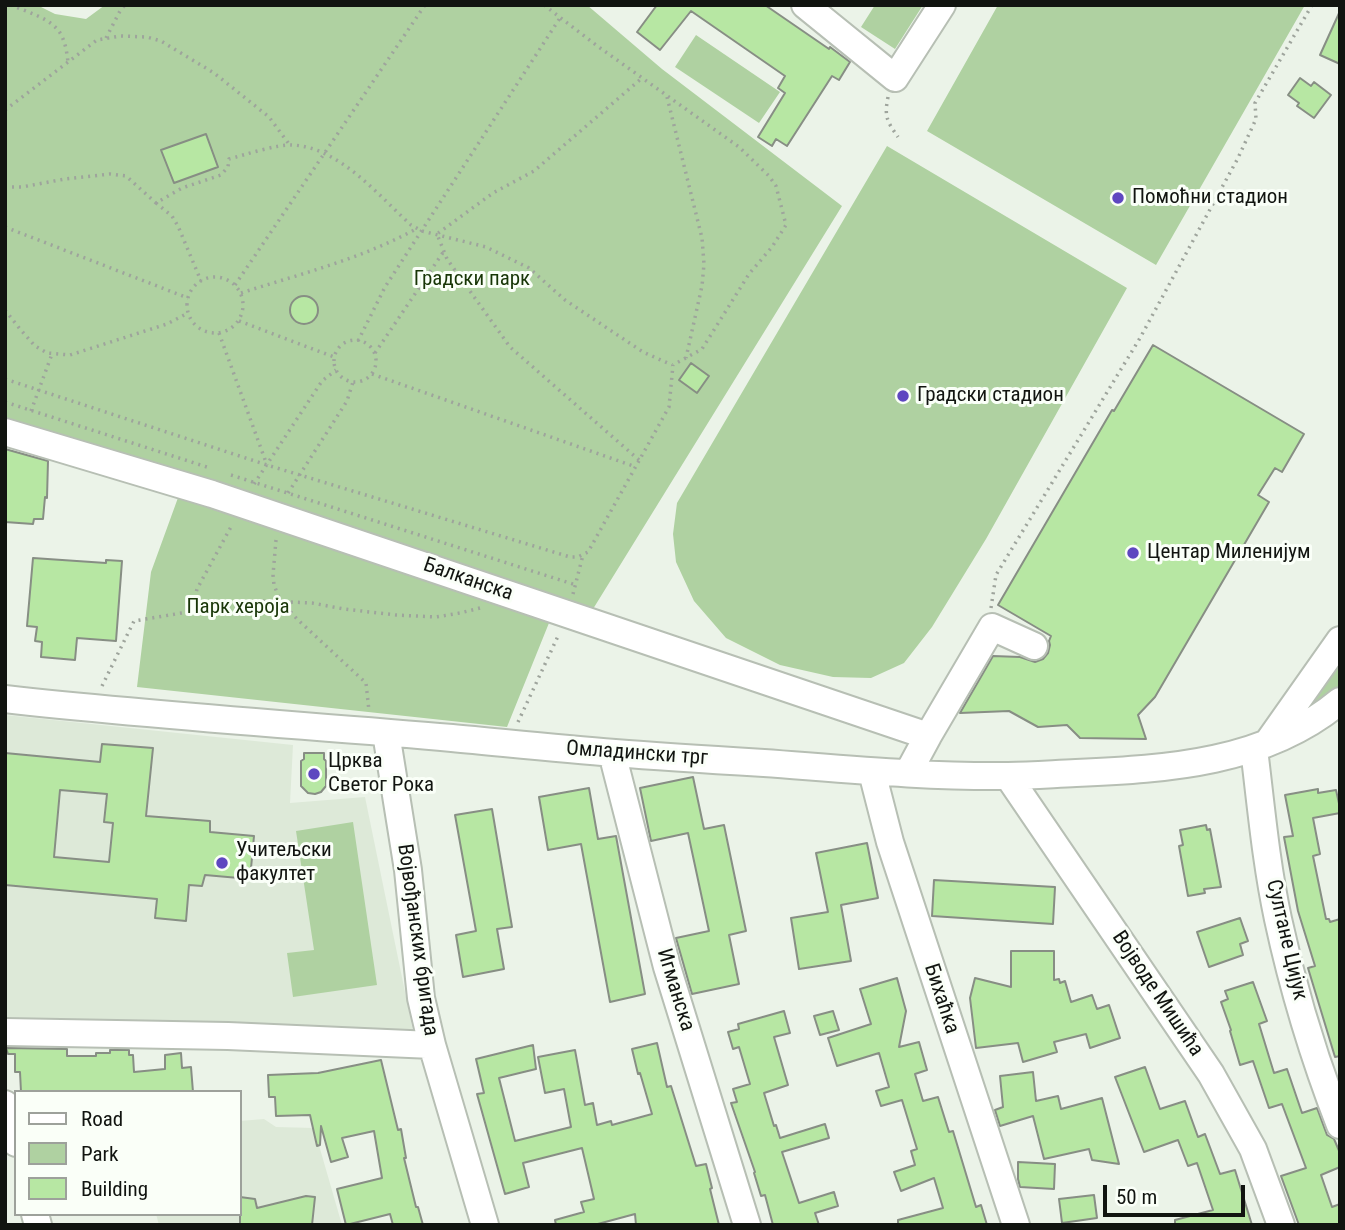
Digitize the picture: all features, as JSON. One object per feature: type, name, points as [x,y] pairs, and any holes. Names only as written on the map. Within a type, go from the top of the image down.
[{"type":"street","points":[[805,5],[895,78],[942,5]]},
{"type":"street","name":"Балканска","points":[[5,432],[285,505],[501,591],[928,736]]},
{"type":"street","points":[[908,773],[992,627],[1034,646]]},
{"type":"street","points":[[1261,746],[1340,640]]},
{"type":"street","name":"Омладински трг","points":[[5,699],[612,753],[872,772],[1008,776],[1168,767],[1201,762],[1261,746],[1325,714],[1340,701]]},
{"type":"street","name":"Војвођанских бригада","points":[[377,732],[408,870],[421,998],[432,1045],[485,1225]]},
{"type":"street","name":"Султане Цијук","points":[[1261,746],[1271,878],[1280,928],[1317,1063],[1340,1125]]},
{"type":"street","name":"Игманска","points":[[612,753],[667,967],[747,1225]]},
{"type":"street","name":"Бихаћка","points":[[872,772],[894,855],[1016,1225]]},
{"type":"street","name":"Војводе Мишића","points":[[1008,776],[1211,1074],[1253,1149],[1281,1225]]},
{"type":"street","points":[[5,1032],[228,1036],[432,1045]]},
{"type":"street","points":[[5,1104],[14,1136]]},
{"type":"path","points":[[11,5],[52,23],[63,39],[68,62]]},
{"type":"path","points":[[106,38],[125,5]]},
{"type":"path","points":[[235,285],[425,5]]},
{"type":"path","points":[[544,5],[739,147],[776,186],[786,225],[749,274],[702,349],[673,365]]},
{"type":"path","points":[[992,627],[990,610],[996,575],[1140,338],[1238,158],[1256,119],[1255,103],[1312,5]]},
{"type":"path","points":[[358,341],[385,287],[419,229],[561,18]]},
{"type":"path","points":[[5,110],[97,40],[120,36],[147,37],[161,41],[214,73],[269,117],[289,144]]},
{"type":"path","points":[[437,234],[493,193],[534,171],[642,78]]},
{"type":"path","points":[[895,78],[887,99],[887,121],[898,137]]},
{"type":"path","points":[[667,96],[702,237],[704,264],[702,286],[686,358]]},
{"type":"path","points":[[156,203],[182,188],[221,175],[228,167],[229,159],[289,144],[311,148],[348,167],[411,225],[486,247],[529,268],[565,300],[643,352],[673,365]]},
{"type":"path","points":[[5,187],[110,174],[126,176],[172,216],[201,281]]},
{"type":"path","points":[[5,227],[188,298]]},
{"type":"path","points":[[241,293],[360,255],[419,229]]},
{"type":"path","points":[[437,234],[447,259],[510,347],[640,461]]},
{"type":"path","points":[[375,353],[444,251]]},
{"type":"path","points":[[217,277],[227,279],[241,293],[243,312],[232,328],[214,333],[196,326],[188,313],[188,298],[194,286],[201,281],[217,277]]},
{"type":"path","points":[[5,310],[35,346],[47,353],[70,355],[167,324],[188,313]]},
{"type":"path","points":[[239,321],[334,358]]},
{"type":"path","points":[[219,333],[267,465]]},
{"type":"path","points":[[358,341],[371,347],[376,360],[372,374],[360,382],[353,382],[346,380],[336,370],[334,358],[340,346],[358,341]]},
{"type":"path","points":[[32,411],[52,354]]},
{"type":"path","points":[[5,379],[299,475],[570,557],[578,557],[588,552],[669,407],[673,365]]},
{"type":"path","points":[[195,612],[197,589],[249,494],[323,381],[336,370]]},
{"type":"path","points":[[372,374],[636,467]]},
{"type":"path","points":[[353,382],[347,401],[299,475],[285,505],[277,533],[273,565],[274,585],[280,600],[297,619],[366,683],[369,706],[377,732]]},
{"type":"path","points":[[5,402],[216,470]]},
{"type":"path","points":[[229,474],[249,494],[576,585]]},
{"type":"path","points":[[508,743],[568,614],[583,555]]},
{"type":"path","points":[[94,708],[104,680],[134,621],[280,600],[396,615],[436,617],[478,609],[501,591]]},
{"type":"shaded area","points":[[5,715],[293,745],[290,803],[365,797],[413,1031],[5,1018]]},
{"type":"shaded area","points":[[264,1119],[276,1127],[314,1128],[342,1225],[159,1225],[157,1216],[242,1216],[242,1121]]},
{"type":"green space","name":"Градски парк","points":[[5,5],[37,5],[55,14],[86,19],[105,5],[587,5],[662,69],[842,206],[593,609],[5,419]]},
{"type":"green space","points":[[875,5],[923,5],[895,49],[861,27]]},
{"type":"green space","name":"Помоћни стадион","points":[[998,5],[1305,5],[1156,265],[927,131]]},
{"type":"green space","points":[[696,35],[780,92],[759,123],[675,67]]},
{"type":"green space","name":"Градски стадион","points":[[887,146],[1127,288],[986,539],[932,627],[904,663],[871,678],[833,677],[780,665],[726,638],[694,601],[676,562],[673,534],[677,503]]},
{"type":"green space","name":"Парк хероја","points":[[179,495],[551,618],[507,727],[137,687],[151,572]]},
{"type":"green space","points":[[1340,647],[1340,689],[1303,711]]},
{"type":"green space","points":[[353,822],[377,985],[293,997],[287,953],[314,950],[296,831]]},
{"type":"building","points":[[657,5],[765,5],[850,62],[839,80],[832,76],[787,146],[776,139],[772,146],[758,137],[785,93],[778,88],[785,76],[691,11],[660,50],[637,32]]},
{"type":"building","points":[[1340,11],[1340,64],[1320,55]]},
{"type":"building","points":[[1300,78],[1311,86],[1314,82],[1331,95],[1314,118],[1297,106],[1299,103],[1288,95]]},
{"type":"building","points":[[206,134],[218,167],[174,183],[161,150]]},
{"type":"building","points":[[304,296],[314,300],[318,310],[314,320],[304,324],[294,320],[290,310],[294,300]]},
{"type":"building","name":"Центар Миленијум","points":[[1153,345],[1304,434],[1282,472],[1275,468],[1258,495],[1269,502],[1155,697],[1138,715],[1146,739],[1080,738],[1067,725],[1038,727],[1009,711],[960,713],[993,656],[1020,657],[1035,662],[1048,653],[1051,636],[998,605]]},
{"type":"building","points":[[691,363],[709,376],[697,393],[679,380]]},
{"type":"building","points":[[5,449],[48,461],[47,498],[45,497],[43,519],[34,519],[33,524],[5,522]]},
{"type":"building","points":[[33,558],[106,563],[106,560],[122,561],[116,641],[77,638],[75,660],[41,657],[42,642],[35,641],[37,627],[27,626]]},
{"type":"building","points":[[102,744],[153,748],[146,816],[210,821],[210,832],[254,836],[250,879],[205,875],[202,886],[189,885],[186,921],[155,918],[157,899],[5,885],[5,753],[100,762]],"holes":[[[60,790],[107,794],[104,822],[113,823],[109,862],[54,857]]]},
{"type":"building","name":"Црква Светог Рока","points":[[304,753],[324,753],[326,786],[321,792],[308,793],[301,786],[301,761],[304,759]]},
{"type":"building","points":[[693,777],[704,829],[724,825],[746,931],[729,935],[739,984],[692,994],[676,938],[709,931],[688,833],[651,841],[640,788]]},
{"type":"building","points":[[589,788],[598,839],[616,836],[645,994],[610,1002],[581,844],[548,850],[539,797]]},
{"type":"building","points":[[1318,789],[1318,793],[1336,790],[1340,808],[1340,813],[1313,818],[1320,854],[1313,856],[1326,919],[1330,922],[1340,919],[1340,1056],[1335,1057],[1308,968],[1315,966],[1298,911],[1284,837],[1293,836],[1285,795]]},
{"type":"building","points":[[492,809],[512,927],[497,929],[504,969],[463,977],[456,935],[476,931],[455,815]]},
{"type":"building","points":[[1206,825],[1207,830],[1210,829],[1221,887],[1204,889],[1205,893],[1188,896],[1179,846],[1183,845],[1180,830]]},
{"type":"building","points":[[867,843],[878,898],[841,905],[851,961],[799,969],[791,918],[828,912],[816,853]]},
{"type":"building","points":[[934,880],[1055,887],[1053,924],[932,916]]},
{"type":"building","points":[[1240,918],[1248,941],[1240,944],[1243,955],[1209,967],[1197,932]]},
{"type":"building","points":[[1011,951],[1054,951],[1054,980],[1059,979],[1060,983],[1065,981],[1071,1002],[1092,995],[1097,1009],[1109,1005],[1120,1038],[1090,1048],[1086,1034],[1054,1042],[1057,1052],[1023,1062],[1018,1043],[976,1048],[970,998],[975,978],[1011,987]]},
{"type":"building","points":[[897,978],[906,1011],[899,1047],[919,1042],[927,1070],[915,1074],[923,1101],[938,1097],[949,1132],[953,1131],[976,1207],[981,1205],[987,1225],[898,1225],[898,1220],[943,1208],[934,1178],[901,1191],[894,1172],[915,1165],[911,1151],[917,1149],[902,1100],[881,1106],[876,1091],[889,1087],[879,1053],[837,1066],[828,1038],[871,1024],[860,989]]},
{"type":"building","points":[[1253,982],[1267,1021],[1259,1024],[1274,1073],[1287,1069],[1302,1113],[1317,1108],[1327,1135],[1334,1139],[1340,1153],[1340,1167],[1321,1175],[1332,1207],[1340,1204],[1340,1225],[1299,1225],[1281,1176],[1306,1168],[1282,1104],[1269,1108],[1253,1061],[1240,1065],[1221,1002],[1228,999],[1225,991]]},
{"type":"building","points":[[784,1011],[790,1033],[774,1037],[788,1085],[764,1093],[780,1138],[825,1124],[829,1138],[782,1152],[799,1203],[834,1192],[838,1206],[815,1213],[819,1225],[773,1225],[765,1195],[761,1196],[731,1103],[737,1102],[733,1089],[750,1084],[739,1047],[733,1049],[728,1032],[739,1029],[738,1024]]},
{"type":"building","points":[[833,1011],[839,1030],[820,1035],[814,1016]]},
{"type":"building","points":[[657,1043],[667,1087],[671,1086],[696,1166],[706,1164],[719,1225],[636,1225],[635,1214],[594,1225],[556,1225],[555,1220],[584,1212],[581,1202],[594,1199],[582,1148],[523,1163],[529,1187],[505,1194],[477,1094],[484,1093],[476,1059],[533,1045],[536,1069],[499,1078],[515,1141],[571,1127],[564,1089],[545,1093],[538,1057],[575,1050],[585,1105],[593,1103],[597,1125],[611,1121],[612,1125],[652,1114],[632,1049]]},
{"type":"building","points":[[6,1048],[67,1049],[67,1056],[96,1056],[96,1053],[110,1053],[110,1050],[129,1050],[129,1055],[133,1055],[134,1072],[165,1069],[165,1055],[181,1053],[182,1068],[191,1067],[193,1090],[21,1090],[20,1072],[15,1072],[15,1054],[8,1054]]},
{"type":"building","points":[[381,1060],[398,1130],[401,1129],[404,1158],[423,1225],[393,1225],[390,1214],[346,1225],[337,1189],[382,1178],[374,1131],[342,1138],[348,1157],[331,1162],[321,1126],[320,1145],[317,1146],[310,1115],[276,1116],[275,1097],[269,1097],[268,1075],[318,1073]]},
{"type":"building","points":[[1145,1067],[1160,1109],[1185,1101],[1198,1137],[1205,1134],[1220,1174],[1235,1170],[1252,1225],[1175,1225],[1175,1220],[1213,1210],[1197,1163],[1188,1166],[1178,1140],[1144,1152],[1115,1077]]},
{"type":"building","points":[[1033,1072],[1036,1101],[1058,1096],[1061,1109],[1102,1098],[1119,1164],[1092,1160],[1089,1149],[1044,1159],[1033,1116],[1000,1126],[995,1110],[1003,1107],[1000,1076]]},
{"type":"building","points":[[1018,1162],[1055,1164],[1054,1189],[1020,1187]]},
{"type":"building","points":[[1094,1195],[1097,1218],[1062,1223],[1059,1199]]},
{"type":"building","points":[[306,1196],[315,1197],[312,1225],[240,1225],[242,1197],[255,1199],[257,1208]]},
{"type":"place","name":"Помоћни стадион","points":[[1118,198]]},
{"type":"place","name":"Градски стадион","points":[[903,396]]},
{"type":"place","name":"Центар Миленијум","points":[[1133,553]]},
{"type":"place","name":"Црква Светог Рока","points":[[314,774]]},
{"type":"place","name":"Учитељски факултет","points":[[222,863]]}]
